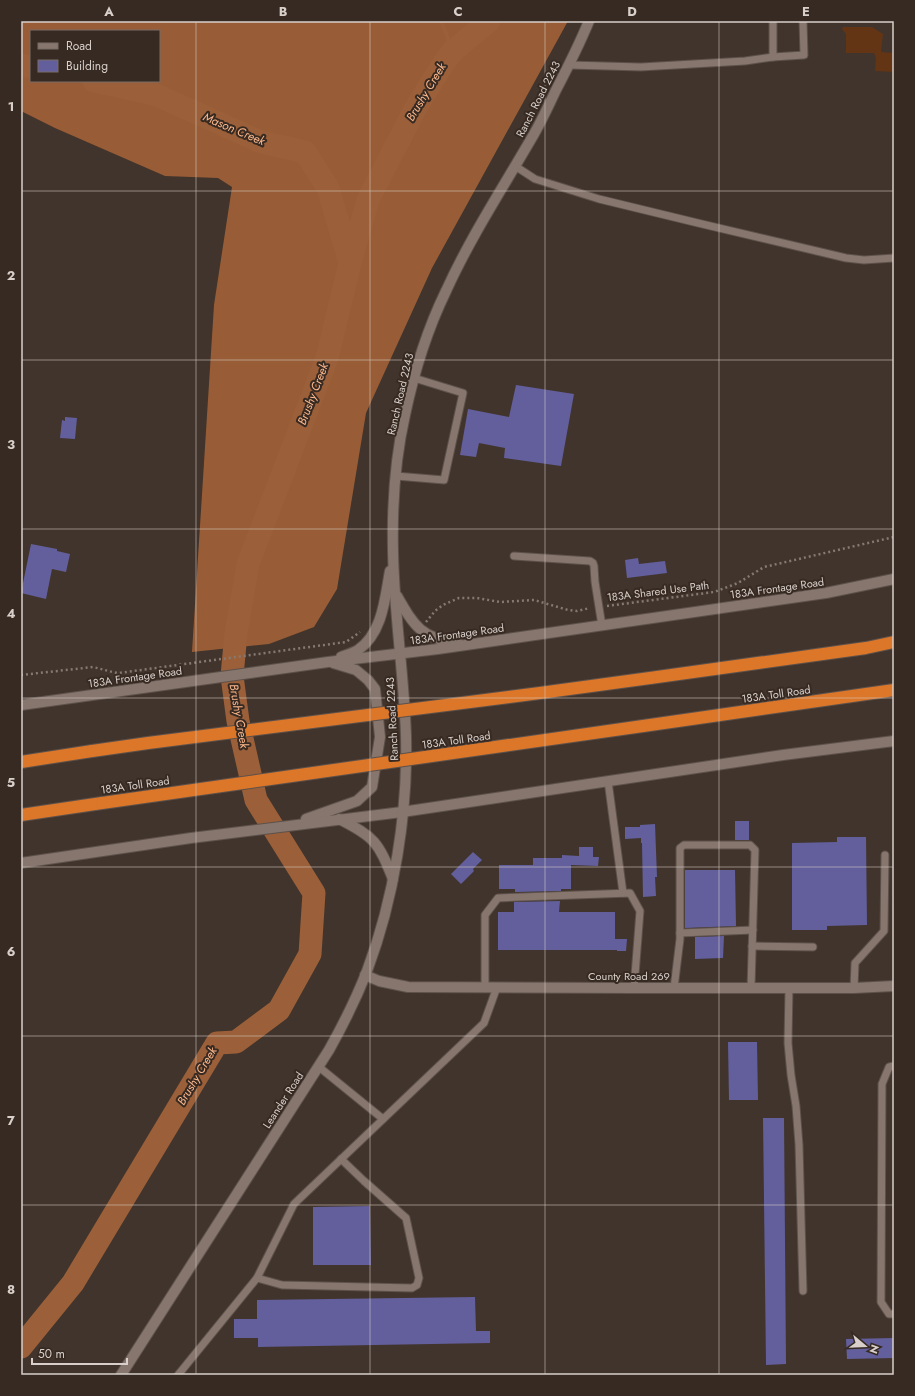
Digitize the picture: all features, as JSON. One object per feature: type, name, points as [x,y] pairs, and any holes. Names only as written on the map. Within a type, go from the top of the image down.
[{"type":"highway","points":[[21,762],[148,743],[650,678],[866,648],[894,642]]},
{"type":"highway","name":"183A Toll Road","points":[[21,815],[894,690]]},
{"type":"main road","name":"Ranch Road 2243","points":[[402,812],[406,774],[406,750],[393,558],[396,476],[405,416],[414,378],[429,331],[446,291],[474,236],[536,130],[569,65],[589,21]]},
{"type":"main road","points":[[328,662],[358,650],[367,642],[374,631],[381,616],[393,558]]},
{"type":"main road","name":"183A Frontage Road","points":[[21,705],[328,662],[478,644],[826,593],[894,579]]},
{"type":"main road","points":[[395,592],[411,620],[423,632],[435,639],[446,642],[478,644]]},
{"type":"main road","points":[[328,662],[356,670],[368,680],[375,689],[380,737],[372,787],[357,801],[335,816]]},
{"type":"main road","points":[[21,863],[289,825],[335,816],[402,812],[783,755],[894,741]]},
{"type":"main road","name":"Leander Road","points":[[121,1375],[319,1067],[350,1011],[365,975],[385,914],[393,879],[402,812]]},
{"type":"main road","points":[[335,816],[370,836],[383,854],[393,879]]},
{"type":"main road","name":"County Road 269","points":[[365,975],[379,981],[408,986],[854,988],[894,986]]},
{"type":"lane","points":[[773,21],[773,57]]},
{"type":"lane","points":[[569,65],[641,67],[745,61],[804,54],[803,21]]},
{"type":"lane","points":[[515,166],[535,179],[599,199],[643,210],[846,258],[864,260],[894,258]]},
{"type":"lane","points":[[396,476],[444,480],[463,393],[414,378]]},
{"type":"lane","points":[[514,556],[590,561],[593,563],[602,626]]},
{"type":"lane","points":[[608,781],[623,893]]},
{"type":"lane","points":[[674,988],[680,933],[680,848],[684,845],[750,845],[755,850],[751,988]]},
{"type":"lane","points":[[854,988],[855,963],[884,931],[885,855]]},
{"type":"lane","points":[[485,987],[485,916],[498,898],[630,893],[640,911],[634,988]]},
{"type":"lane","points":[[680,933],[752,930]]},
{"type":"lane","points":[[752,946],[813,947]]},
{"type":"lane","points":[[178,1375],[257,1278],[294,1204],[484,1023],[497,987]]},
{"type":"lane","points":[[788,988],[788,1043],[799,1145],[803,1292]]},
{"type":"lane","points":[[894,1066],[889,1067],[882,1084],[881,1302],[889,1314],[894,1314]]},
{"type":"lane","points":[[319,1067],[384,1119]]},
{"type":"lane","points":[[257,1278],[282,1285],[412,1288],[417,1284],[419,1278],[406,1218],[341,1159]]},
{"type":"path","name":"183A Shared Use Path","points":[[425,623],[439,608],[459,598],[477,598],[500,602],[534,600],[568,610],[578,611],[714,592],[726,589],[738,583],[764,566],[894,537]]},
{"type":"path","points":[[21,675],[93,667],[119,673],[346,642],[361,631],[364,633]]},
{"type":"shaded area","points":[[21,21],[568,21],[432,268],[366,413],[337,589],[314,627],[269,644],[192,652],[214,305],[232,187],[218,178],[165,176],[55,128],[21,111]]},
{"type":"shaded area","points":[[843,27],[872,27],[883,34],[881,52],[894,53],[894,72],[875,71],[876,58],[874,53],[846,53],[846,34],[842,29]]},
{"type":"building","points":[[516,385],[574,394],[561,466],[504,458],[505,448],[479,443],[476,457],[460,455],[468,409],[509,417]]},
{"type":"building","points":[[65,417],[77,418],[75,439],[60,438],[62,420],[65,421]]},
{"type":"building","points":[[31,544],[57,549],[57,551],[70,554],[66,572],[52,569],[46,599],[21,593]]},
{"type":"building","points":[[638,558],[639,564],[665,561],[667,573],[627,578],[625,560]]},
{"type":"building","points":[[735,821],[749,821],[749,840],[735,840]]},
{"type":"building","points":[[655,824],[657,877],[655,877],[656,896],[643,897],[641,838],[625,839],[625,827],[640,827],[640,825]]},
{"type":"building","points":[[837,837],[866,837],[867,925],[827,926],[827,930],[792,930],[792,843],[837,842]]},
{"type":"building","points":[[579,847],[593,847],[593,857],[599,857],[598,866],[571,865],[571,889],[561,889],[561,891],[515,892],[515,889],[499,889],[499,865],[533,865],[533,858],[562,858],[562,855],[579,856]]},
{"type":"building","points":[[473,852],[482,860],[473,869],[474,871],[461,884],[451,874]]},
{"type":"building","points":[[685,870],[735,870],[736,926],[685,928]]},
{"type":"building","points":[[560,901],[559,912],[615,912],[615,939],[627,939],[626,951],[498,950],[498,912],[514,912],[514,902]]},
{"type":"building","points":[[724,936],[723,958],[695,959],[695,937]]},
{"type":"building","points":[[728,1042],[757,1042],[758,1100],[729,1100]]},
{"type":"building","points":[[763,1118],[784,1118],[786,1364],[766,1365]]},
{"type":"building","points":[[370,1206],[371,1265],[313,1265],[313,1207]]},
{"type":"building","points":[[475,1297],[476,1331],[490,1331],[490,1343],[258,1347],[258,1338],[234,1338],[234,1319],[257,1319],[257,1300]]},
{"type":"building","points":[[894,1338],[894,1358],[847,1359],[846,1339]]},
{"type":"waterway","points":[[441,21],[453,51]]},
{"type":"waterway","name":"Brushy Creek","points":[[21,1347],[73,1283],[217,1043],[236,1042],[279,1010],[310,954],[314,893],[256,800],[238,721],[232,676],[236,633],[248,564],[327,358],[350,263],[368,200],[415,109],[445,61],[453,51],[489,21]]},
{"type":"waterway","name":"Mason Creek","points":[[21,65],[30,67]]},
{"type":"waterway","name":"Mason Creek","points":[[99,82],[154,94],[261,142],[305,152],[328,188],[350,263]]}]
